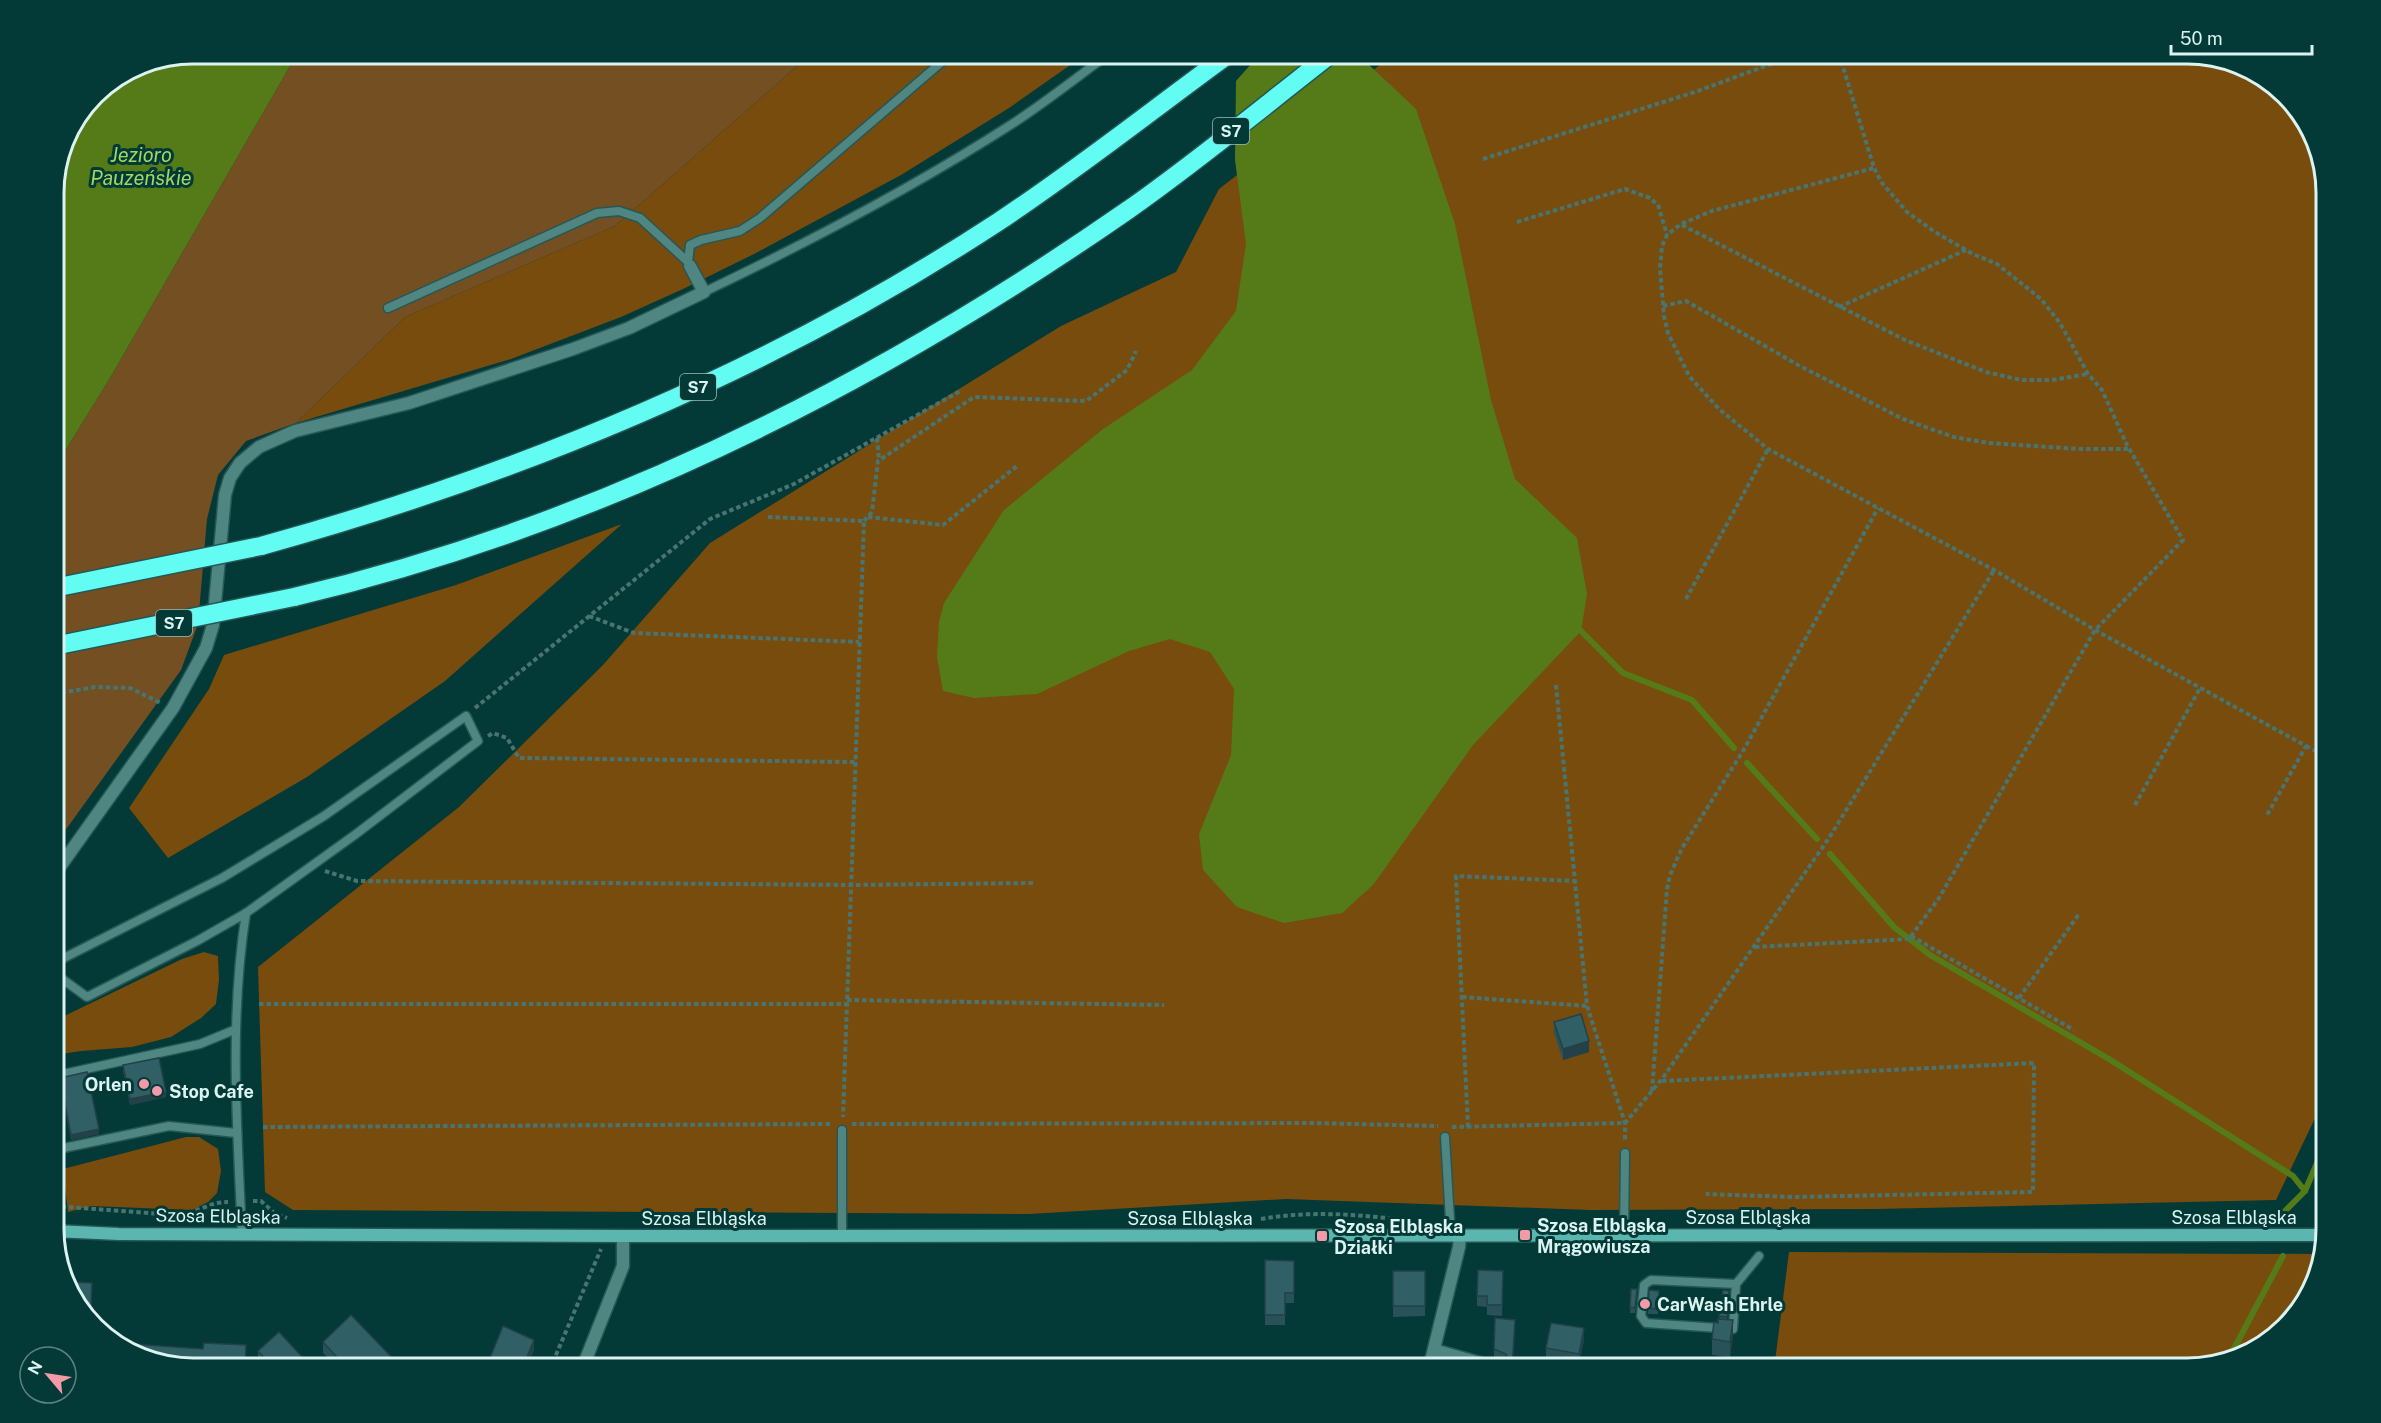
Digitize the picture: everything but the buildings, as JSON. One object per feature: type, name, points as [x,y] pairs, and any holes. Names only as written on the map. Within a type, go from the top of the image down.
[{"type":"highway","name":"S7","points":[[65,586],[261,546],[347,522],[534,458],[639,415],[765,355],[882,293],[998,221],[1215,64]]},
{"type":"highway","name":"S7","points":[[65,644],[363,581],[458,552],[657,477],[798,409],[917,346],[1036,272],[1131,208],[1318,64]]},
{"type":"main road","name":"Szosa Elbląska","points":[[65,1231],[242,1235],[623,1236],[2316,1235]]},
{"type":"street","points":[[65,859],[172,708],[206,648],[213,625],[225,495],[230,478],[240,463],[259,447],[295,430],[409,403],[573,349],[629,328],[704,292],[689,264]]},
{"type":"street","points":[[586,1358],[623,1266],[623,1236]]},
{"type":"street","points":[[1432,1358],[1459,1247],[1456,1236]]},
{"type":"street","points":[[1434,1350],[1462,1358]]},
{"type":"lane","points":[[689,264],[690,245],[701,240],[740,231],[760,219],[939,64]]},
{"type":"lane","points":[[704,292],[833,228],[904,188],[1013,123],[1095,64]]},
{"type":"lane","points":[[388,308],[597,213],[619,211],[640,218],[689,264]]},
{"type":"lane","points":[[65,957],[222,878],[324,816],[466,716],[478,741],[246,913],[197,941],[87,997],[65,981]]},
{"type":"lane","points":[[242,1235],[236,1133],[234,1030],[240,952],[246,913]]},
{"type":"lane","points":[[65,1074],[200,1044],[234,1030]]},
{"type":"lane","points":[[65,1148],[169,1126],[236,1133]]},
{"type":"lane","points":[[842,1236],[843,1127]]},
{"type":"lane","points":[[1444,1137],[1456,1236]]},
{"type":"lane","points":[[1624,1235],[1625,1153]]},
{"type":"lane","points":[[1736,1284],[1652,1280],[1644,1285],[1641,1316],[1646,1323],[1733,1329],[1736,1284],[1759,1256]]},
{"type":"path","points":[[1483,159],[1695,92],[1771,64]]},
{"type":"path","points":[[1754,947],[1909,939],[1939,898],[2095,630],[2182,540],[2129,449],[2102,390],[2088,374],[2060,323],[2041,299],[1997,264],[1966,250],[1907,212],[1882,183],[1874,168],[1842,64]]},
{"type":"path","points":[[1874,168],[1712,211],[1681,224],[1667,235],[1662,246],[1660,268],[1663,306],[1668,333],[1689,376],[1719,409],[1768,449],[1994,570],[2095,630],[2316,751]]},
{"type":"path","points":[[1517,222],[1624,189],[1650,198],[1658,205],[1667,235]]},
{"type":"path","points":[[1681,224],[1905,340],[1986,372],[2021,380],[2052,380],[2088,374]]},
{"type":"path","points":[[1838,307],[1966,250]]},
{"type":"path","points":[[1663,306],[1686,301],[1800,366],[1903,419],[1954,437],[2080,449],[2129,449]]},
{"type":"path","points":[[879,460],[974,398],[1086,401],[1127,370],[1136,351]]},
{"type":"path","points":[[466,716],[710,519],[794,484],[962,390]]},
{"type":"path","points":[[843,1127],[864,521],[872,512],[879,460],[877,438]]},
{"type":"path","points":[[1686,599],[1768,449]]},
{"type":"path","points":[[867,516],[943,525],[1017,466]]},
{"type":"path","points":[[1652,1092],[1666,889],[1675,862],[1743,751],[1878,508]]},
{"type":"path","points":[[768,517],[864,521]]},
{"type":"path","points":[[263,1127],[843,1127],[1310,1123],[1468,1127],[1625,1123],[1661,1081],[1829,838],[1994,570]]},
{"type":"path","points":[[589,616],[634,633],[859,642]]},
{"type":"path","points":[[1556,685],[1587,1006],[1625,1123],[1625,1153]]},
{"type":"path","points":[[65,692],[95,687],[130,688],[172,708]]},
{"type":"path","points":[[2135,805],[2200,688]]},
{"type":"path","points":[[478,741],[493,733],[507,738],[519,758],[855,762]]},
{"type":"path","points":[[2267,815],[2306,746]]},
{"type":"path","points":[[310,867],[357,881],[851,885],[1034,883]]},
{"type":"path","points":[[1468,1127],[1456,876],[1575,881]]},
{"type":"path","points":[[2019,998],[2079,914]]},
{"type":"path","points":[[1911,936],[2074,1030]]},
{"type":"path","points":[[1462,997],[1587,1006]]},
{"type":"path","points":[[259,1004],[847,1002],[1164,1005]]},
{"type":"path","points":[[1661,1081],[2034,1064],[2033,1192],[1794,1197],[1706,1194]]},
{"type":"path","points":[[65,1207],[176,1215],[195,1212],[217,1202],[261,1201],[274,1213],[293,1219]]},
{"type":"path","points":[[1253,1220],[1292,1214],[1349,1214],[1407,1220]]},
{"type":"path","points":[[555,1358],[601,1249]]},
{"type":"shaded area","points":[[291,64],[800,64],[615,226],[405,317],[296,423],[246,441],[218,475],[207,519],[198,624],[181,670],[65,831],[65,451],[110,378]]},
{"type":"shaded area","points":[[800,64],[1072,64],[1009,108],[901,175],[754,254],[683,289],[621,317],[511,359],[296,423],[405,317],[615,226]]},
{"type":"shaded area","points":[[1381,64],[2187,64],[2237,74],[2266,91],[2279,102],[2299,129],[2310,152],[2316,185],[2316,1116],[2276,1200],[1877,1209],[1590,1210],[1286,1199],[1029,1214],[293,1210],[265,1192],[258,967],[459,807],[603,665],[710,543],[1061,326],[1176,272],[1219,189]]},
{"type":"shaded area","points":[[622,524],[445,681],[307,777],[168,858],[129,808],[209,689],[224,655],[456,585]]},
{"type":"shaded area","points":[[204,952],[218,956],[219,980],[216,1004],[201,1018],[171,1037],[132,1047],[65,1053],[65,1016],[182,959]]},
{"type":"shaded area","points":[[186,1137],[199,1137],[218,1149],[221,1171],[217,1193],[208,1202],[192,1210],[91,1206],[68,1212],[65,1168]]},
{"type":"shaded area","points":[[1789,1252],[2314,1254],[2307,1279],[2290,1308],[2279,1321],[2252,1341],[2221,1354],[2187,1358],[1775,1358]]},
{"type":"water","name":"Jezioro Pauzeńskie","points":[[194,64],[291,64],[110,378],[65,451],[65,185],[74,144],[86,122],[102,102],[115,91],[144,74],[160,69]]},
{"type":"water","points":[[1251,64],[1368,64],[1416,109],[1455,224],[1491,400],[1515,479],[1577,538],[1587,594],[1581,631],[1473,745],[1373,885],[1342,913],[1284,923],[1237,907],[1203,870],[1199,834],[1231,755],[1234,689],[1210,652],[1170,639],[1129,651],[1037,694],[974,698],[943,691],[937,657],[939,622],[944,603],[1004,510],[1103,429],[1192,370],[1236,311],[1246,244],[1235,160],[1236,81]]},
{"type":"waterway","points":[[1581,631],[1623,673],[1692,700],[1734,748]]},
{"type":"waterway","points":[[1747,763],[1817,839]]},
{"type":"waterway","points":[[1830,854],[1894,927],[1930,955],[2109,1059],[2293,1176],[2305,1191]]},
{"type":"waterway","points":[[2283,1213],[2305,1191],[2316,1166]]},
{"type":"waterway","points":[[2233,1350],[2283,1256]]},
{"type":"place","name":"Orlen","points":[[144,1084]]},
{"type":"place","name":"Stop Cafe","points":[[157,1091]]},
{"type":"place","name":"Szosa Elbląska Mrągowiusza","points":[[1525,1235]]},
{"type":"place","name":"Szosa Elbląska Działki","points":[[1322,1236]]},
{"type":"place","name":"CarWash Ehrle","points":[[1645,1304]]}]
